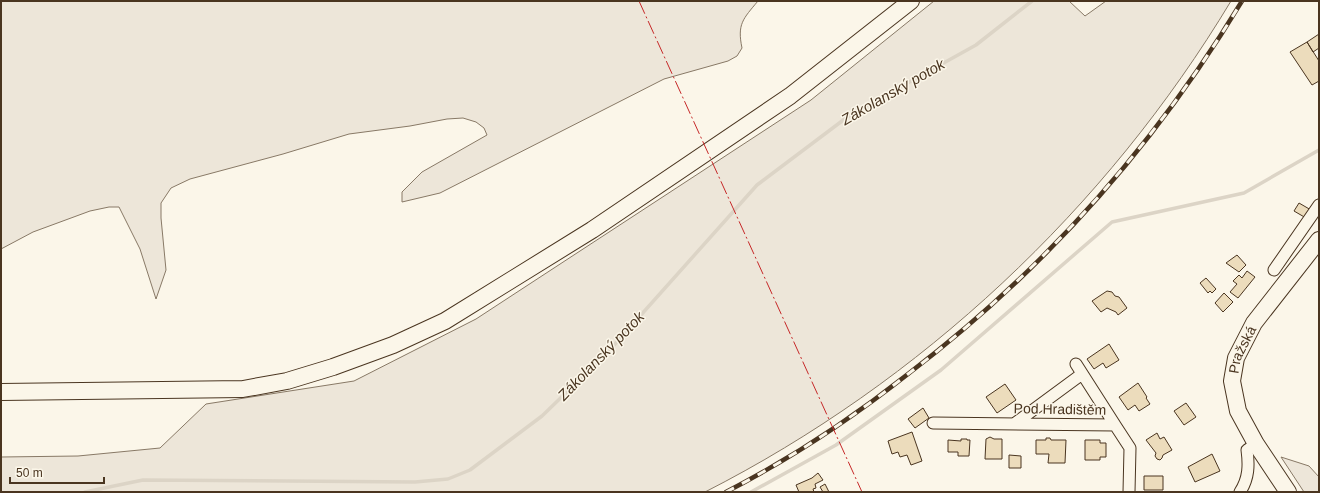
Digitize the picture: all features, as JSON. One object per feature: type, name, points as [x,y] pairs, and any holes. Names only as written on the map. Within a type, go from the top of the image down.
[{"type":"main road","points":[[1,392],[243,388],[293,379],[333,367],[393,345],[445,321],[592,230],[790,96],[911,1]]},
{"type":"main road","name":"Pražská","points":[[1288,492],[1251,447],[1238,411],[1232,381],[1236,358],[1254,323],[1319,240]]},
{"type":"street","points":[[1274,270],[1319,205]]},
{"type":"street","points":[[1076,364],[1114,425]]},
{"type":"street","points":[[1014,424],[1082,374]]},
{"type":"street","name":"Pod Hradištěm","points":[[933,423],[1114,425],[1130,448],[1129,492]]},
{"type":"street","points":[[1240,492],[1244,485],[1249,466],[1251,447]]},
{"type":"shaded area","points":[[1,1],[758,1],[742,22],[740,33],[742,48],[737,56],[728,61],[664,79],[440,193],[402,202],[402,192],[422,172],[487,135],[484,128],[476,122],[463,118],[447,119],[410,126],[349,134],[283,154],[190,179],[171,188],[161,203],[166,270],[156,299],[140,249],[119,207],[109,207],[90,211],[33,232],[1,249]]},
{"type":"shaded area","points":[[934,1],[1069,1],[1085,16],[1106,1],[1231,1],[1181,77],[1126,150],[1067,219],[1002,283],[933,343],[861,398],[784,448],[705,492],[1,492],[1,457],[78,456],[160,448],[206,404],[354,381],[476,319],[811,100]]},
{"type":"shaded area","points":[[1281,457],[1309,466],[1319,477],[1319,492],[1304,492]]},
{"type":"building","points":[[1319,34],[1319,48],[1313,52],[1307,42]]},
{"type":"building","points":[[1307,42],[1319,61],[1319,81],[1312,85],[1290,52]]},
{"type":"building","points":[[1299,203],[1311,210],[1306,218],[1294,211]]},
{"type":"building","points":[[1237,255],[1246,265],[1239,272],[1226,263]]},
{"type":"building","points":[[1247,271],[1255,277],[1238,298],[1230,292],[1237,284],[1233,281],[1239,275],[1242,278]]},
{"type":"building","points":[[1206,278],[1216,289],[1212,293],[1210,291],[1208,293],[1200,283]]},
{"type":"building","points":[[1107,291],[1112,292],[1115,296],[1119,297],[1127,308],[1118,315],[1116,312],[1107,308],[1101,312],[1092,301]]},
{"type":"building","points":[[1224,293],[1233,302],[1223,312],[1215,303]]},
{"type":"building","points":[[1109,344],[1119,360],[1106,368],[1103,363],[1094,369],[1087,359]]},
{"type":"building","points":[[1138,383],[1150,404],[1139,411],[1135,405],[1128,410],[1119,397]]},
{"type":"building","points":[[1005,384],[1016,400],[997,413],[986,397]]},
{"type":"building","points":[[1186,403],[1196,417],[1184,425],[1174,411]]},
{"type":"building","points":[[923,408],[929,418],[915,428],[908,419]]},
{"type":"building","points":[[912,432],[922,461],[911,465],[907,455],[900,457],[898,452],[892,454],[888,441]]},
{"type":"building","points":[[1157,433],[1160,439],[1164,437],[1172,450],[1163,455],[1160,460],[1157,459],[1155,456],[1156,453],[1146,440]]},
{"type":"building","points":[[990,437],[994,439],[1002,439],[1002,459],[985,459],[986,439]]},
{"type":"building","points":[[1046,438],[1050,438],[1051,440],[1066,440],[1065,463],[1048,463],[1049,454],[1036,454],[1036,440],[1046,440]]},
{"type":"building","points":[[961,439],[970,440],[969,456],[958,456],[958,452],[948,452],[948,440],[961,441]]},
{"type":"building","points":[[1085,440],[1100,440],[1100,443],[1106,443],[1106,457],[1100,457],[1100,460],[1085,460]]},
{"type":"building","points":[[1212,454],[1220,471],[1195,482],[1188,467]]},
{"type":"building","points":[[1009,455],[1021,456],[1021,468],[1009,468]]},
{"type":"building","points":[[818,473],[823,480],[815,484],[816,488],[813,489],[814,492],[799,492],[796,485],[812,478]]},
{"type":"building","points":[[1144,476],[1163,476],[1163,490],[1144,490]]},
{"type":"building","points":[[825,484],[829,492],[823,492],[820,487]]},
{"type":"waterway","name":"Zákolanský potok","points":[[85,492],[143,480],[415,482],[448,479],[470,470],[542,416],[607,353],[757,185],[850,115],[976,45],[1032,1]]},
{"type":"waterway","points":[[751,492],[836,445],[941,370],[1112,222],[1244,193],[1319,150]]},
{"type":"railway","points":[[726,492],[820,438],[865,407],[957,335],[1004,293],[1050,249],[1093,203],[1133,155],[1172,106],[1242,1]]},
{"type":"power","points":[[639,1],[862,492]]}]
